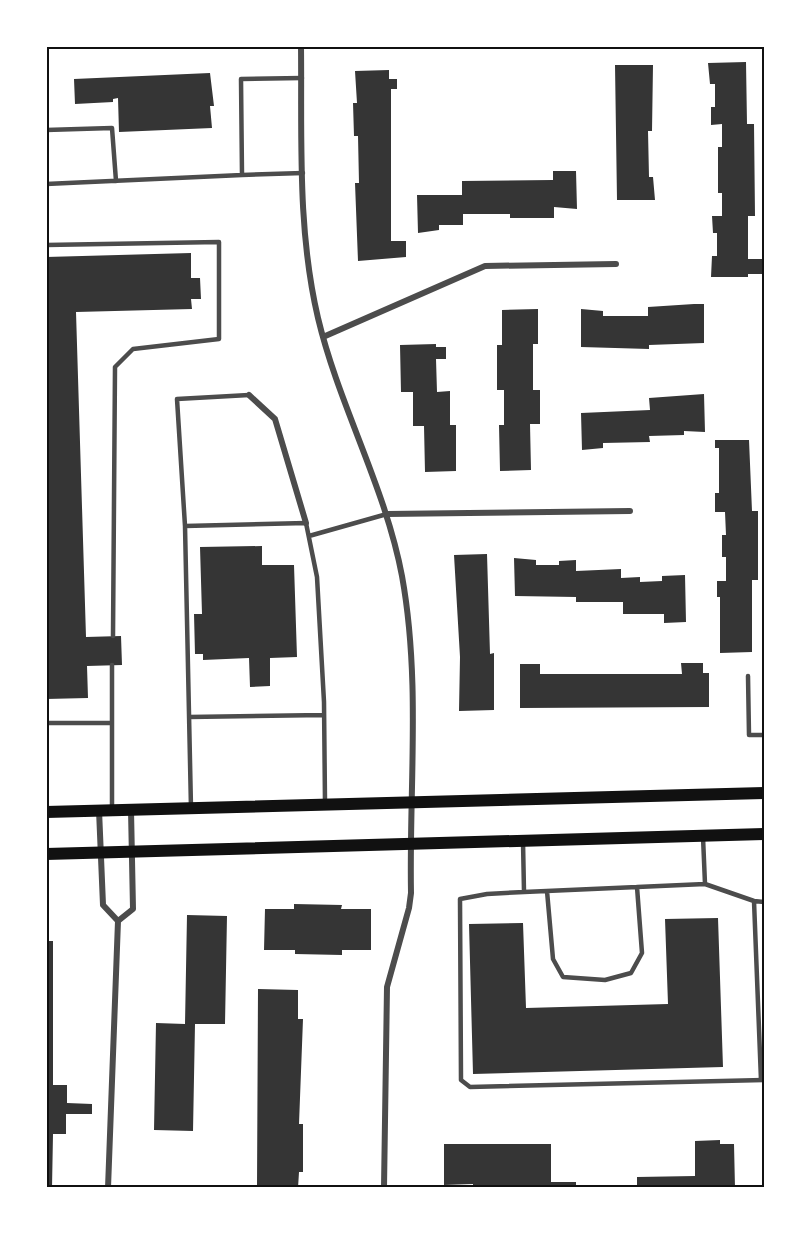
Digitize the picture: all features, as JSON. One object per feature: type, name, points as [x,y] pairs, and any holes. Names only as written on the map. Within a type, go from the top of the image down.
[{"type":"main road","points":[[46,812],[765,793]]},
{"type":"main road","points":[[46,854],[765,834]]},
{"type":"street","points":[[301,46],[307,254],[323,337],[342,396],[378,483],[387,514],[402,576],[410,638],[413,802],[409,908],[387,987],[384,1188]]},
{"type":"street","points":[[323,337],[485,266],[616,264]]},
{"type":"street","points":[[249,396],[276,418],[306,523]]},
{"type":"street","points":[[387,514],[630,511]]},
{"type":"street","points":[[105,810],[100,852],[104,905],[118,921],[108,1188]]},
{"type":"street","points":[[118,921],[133,909],[131,810]]},
{"type":"lane","points":[[242,175],[241,79],[302,78]]},
{"type":"lane","points":[[46,130],[112,128],[116,181]]},
{"type":"lane","points":[[46,184],[303,173]]},
{"type":"lane","points":[[46,245],[219,242],[219,339],[133,349],[115,367],[113,636]]},
{"type":"lane","points":[[191,808],[184,526],[177,399],[249,396]]},
{"type":"lane","points":[[309,536],[387,514]]},
{"type":"lane","points":[[184,526],[306,523],[317,577],[324,715],[325,804]]},
{"type":"lane","points":[[105,810],[112,723],[112,665]]},
{"type":"lane","points":[[748,676],[749,735],[765,735]]},
{"type":"lane","points":[[189,717],[324,715]]},
{"type":"lane","points":[[46,723],[112,723]]},
{"type":"lane","points":[[703,836],[705,884]]},
{"type":"lane","points":[[524,841],[524,892]]},
{"type":"lane","points":[[754,901],[763,1080],[470,1088],[461,1080],[460,899],[487,894],[705,884],[754,901],[765,902]]},
{"type":"lane","points":[[547,891],[553,959],[564,977],[605,980],[631,973],[642,953],[637,887]]},
{"type":"building","points":[[746,62],[747,124],[754,124],[755,216],[748,216],[748,259],[763,259],[763,274],[748,274],[748,277],[711,277],[712,256],[717,256],[717,233],[713,233],[712,216],[722,216],[722,193],[718,193],[718,147],[722,147],[722,124],[711,125],[711,107],[715,107],[715,84],[710,84],[708,63]]},
{"type":"building","points":[[615,65],[653,65],[652,131],[648,131],[649,177],[653,177],[655,200],[617,200]]},
{"type":"building","points":[[389,70],[389,79],[397,79],[397,89],[391,89],[391,241],[406,241],[406,257],[358,261],[355,183],[359,183],[358,136],[354,136],[353,103],[357,103],[355,71]]},
{"type":"building","points":[[210,73],[214,106],[210,106],[212,128],[119,132],[118,98],[113,99],[113,102],[75,104],[74,79]]},
{"type":"building","points":[[553,171],[576,171],[577,209],[554,207],[554,218],[510,218],[510,214],[463,214],[463,225],[439,225],[439,230],[418,233],[417,195],[462,195],[462,181],[553,180]]},
{"type":"building","points":[[191,253],[191,278],[200,278],[201,299],[191,299],[192,309],[76,312],[86,637],[121,636],[122,665],[87,666],[88,698],[46,699],[46,257]]},
{"type":"building","points":[[704,304],[704,343],[649,345],[649,349],[581,347],[581,309],[603,311],[603,316],[648,316],[648,307]]},
{"type":"building","points":[[538,309],[538,344],[533,344],[533,390],[540,390],[540,424],[530,424],[531,470],[500,471],[499,425],[504,425],[504,390],[497,390],[497,345],[502,345],[502,310]]},
{"type":"building","points":[[436,344],[436,347],[446,347],[446,359],[436,359],[437,392],[450,391],[450,425],[456,425],[456,471],[425,472],[424,426],[413,426],[413,392],[401,392],[400,345]]},
{"type":"building","points":[[704,394],[705,432],[684,431],[684,435],[649,436],[650,442],[603,443],[603,448],[582,450],[581,413],[650,410],[649,398]]},
{"type":"building","points":[[715,440],[749,440],[752,511],[758,511],[758,580],[752,580],[752,652],[720,653],[720,597],[717,597],[717,581],[726,581],[726,557],[722,557],[722,535],[726,535],[725,512],[715,512],[715,493],[719,493],[719,448],[715,448]]},
{"type":"building","points":[[262,546],[262,565],[294,565],[297,657],[270,658],[270,686],[250,687],[249,658],[203,660],[203,654],[195,654],[194,614],[202,614],[200,547]]},
{"type":"building","points":[[487,554],[490,654],[494,653],[494,710],[459,711],[460,657],[454,555]]},
{"type":"building","points":[[514,558],[536,560],[536,565],[559,565],[559,561],[576,560],[576,571],[621,569],[621,578],[640,577],[640,582],[662,581],[662,576],[685,575],[686,622],[664,623],[664,614],[623,614],[623,602],[576,602],[576,597],[515,596]]},
{"type":"building","points":[[681,663],[703,663],[703,673],[709,673],[709,707],[520,708],[520,664],[540,664],[540,674],[682,674]]},
{"type":"building","points":[[294,904],[342,905],[341,909],[371,909],[371,950],[342,950],[342,955],[295,954],[295,950],[264,950],[265,909],[294,909]]},
{"type":"building","points":[[187,915],[227,916],[225,1024],[195,1024],[193,1131],[154,1130],[156,1023],[185,1024]]},
{"type":"building","points":[[718,918],[723,1067],[473,1074],[469,924],[523,923],[526,1008],[668,1004],[665,919]]},
{"type":"building","points":[[46,941],[53,941],[53,1085],[67,1085],[67,1103],[92,1104],[92,1114],[66,1114],[66,1134],[53,1134],[52,1188],[46,1188]]},
{"type":"building","points":[[258,989],[298,990],[298,1019],[303,1019],[299,1124],[303,1124],[303,1172],[299,1172],[298,1188],[257,1188]]},
{"type":"building","points":[[720,1140],[720,1144],[734,1144],[735,1188],[637,1188],[637,1177],[695,1176],[695,1141]]},
{"type":"building","points":[[444,1144],[551,1144],[551,1182],[576,1182],[576,1188],[473,1188],[473,1184],[444,1185]]}]
